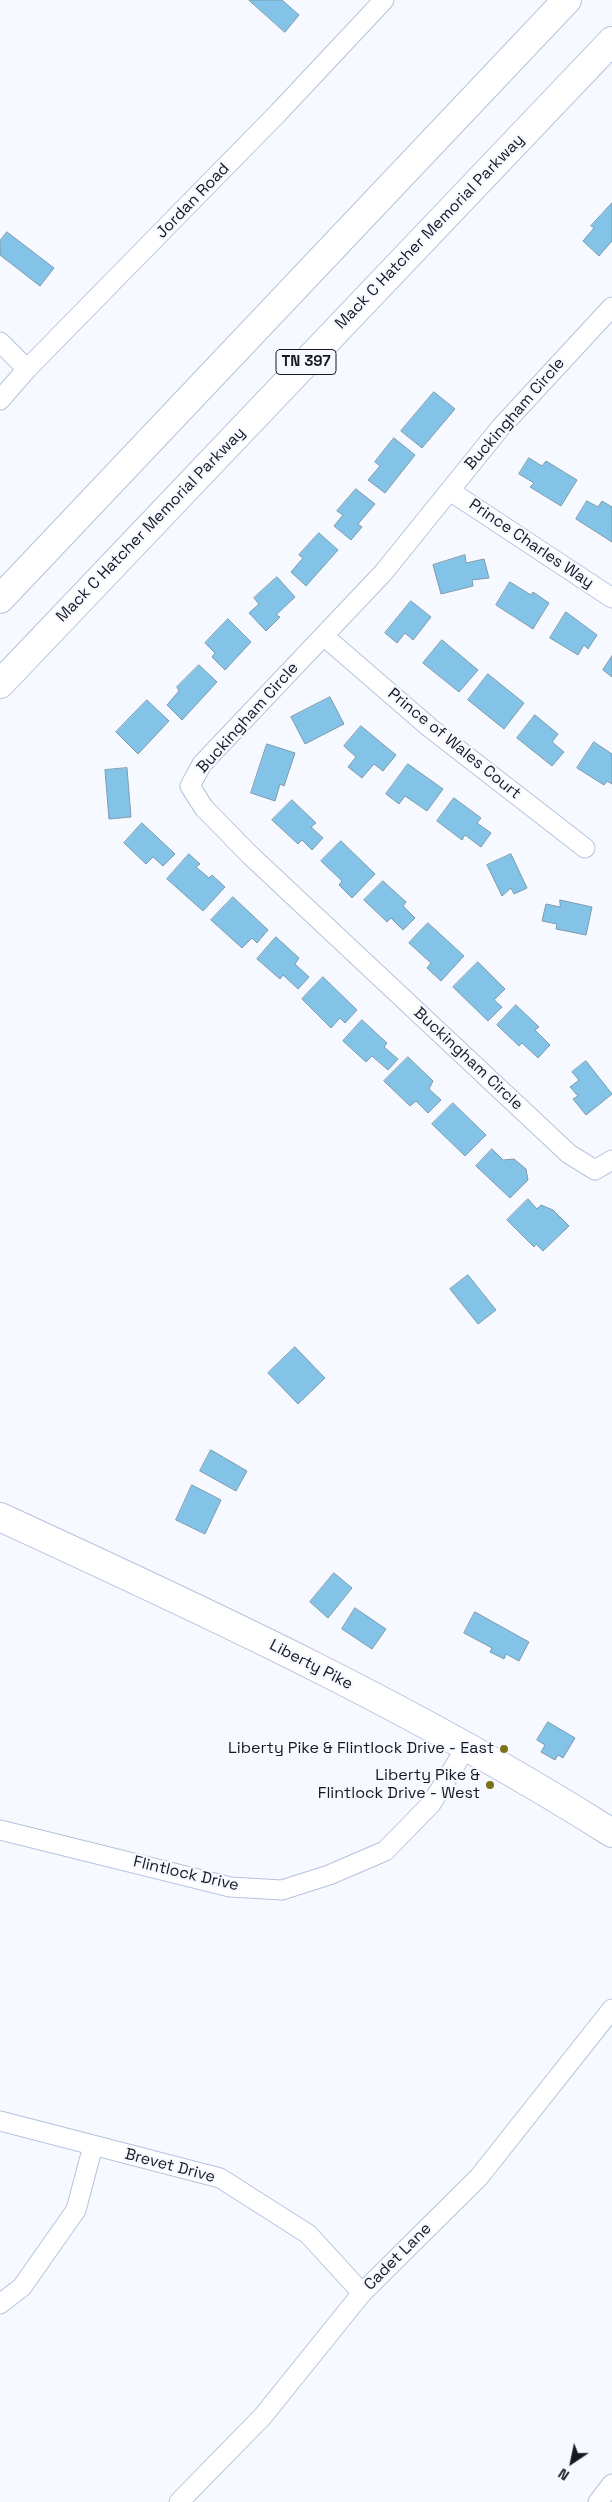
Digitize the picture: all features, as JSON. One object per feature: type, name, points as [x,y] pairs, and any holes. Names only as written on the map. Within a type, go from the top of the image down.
[{"type":"main road","points":[[0,599],[567,0]]},
{"type":"main road","name":"Mack C Hatcher Memorial Parkway","points":[[0,684],[612,41]]},
{"type":"main road","name":"Liberty Pike","points":[[0,1517],[198,1608],[322,1670],[467,1746],[612,1833]]},
{"type":"street","name":"Jordan Road","points":[[0,400],[27,369],[280,112],[384,0]]},
{"type":"street","name":"Buckingham Circle","points":[[612,308],[508,420],[383,573],[202,764],[190,786],[204,808],[250,855],[569,1154],[596,1170],[612,1160]]},
{"type":"street","points":[[0,342],[27,369]]},
{"type":"street","name":"Prince Charles Way","points":[[450,490],[612,598]]},
{"type":"street","name":"Prince of Wales Court","points":[[325,636],[429,726],[585,848]]},
{"type":"street","name":"Flintlock Drive","points":[[0,1830],[230,1887],[282,1890],[329,1875],[385,1851],[431,1804],[467,1746]]},
{"type":"street","name":"Cadet Lane","points":[[179,2502],[263,2416],[362,2293],[479,2177],[612,2009]]},
{"type":"street","name":"Brevet Drive","points":[[0,2121],[220,2178],[308,2234],[362,2293]]},
{"type":"street","points":[[0,2304],[22,2287],[76,2210],[93,2146]]},
{"type":"street","points":[[598,2502],[612,2484]]},
{"type":"building","points":[[249,0],[282,0],[299,15],[285,32]]},
{"type":"building","points":[[612,203],[612,241],[599,256],[583,241],[594,228],[591,226]]},
{"type":"building","points":[[7,232],[54,268],[40,286],[0,255],[0,241]]},
{"type":"building","points":[[434,392],[455,409],[422,448],[401,431]]},
{"type":"building","points":[[394,438],[415,455],[385,493],[368,480],[380,466],[375,462]]},
{"type":"building","points":[[529,458],[542,466],[546,461],[577,480],[561,506],[530,487],[534,483],[519,474]]},
{"type":"building","points":[[356,489],[375,504],[358,524],[362,527],[351,540],[334,526],[343,515],[337,511]]},
{"type":"building","points":[[587,501],[598,507],[602,501],[612,507],[612,542],[576,519]]},
{"type":"building","points":[[319,533],[338,550],[306,586],[291,572],[303,558],[299,555]]},
{"type":"building","points":[[465,555],[466,563],[484,559],[489,578],[472,580],[473,586],[441,594],[433,565]]},
{"type":"building","points":[[277,577],[295,597],[276,615],[280,617],[266,631],[249,613],[259,604],[254,598]]},
{"type":"building","points":[[510,582],[531,595],[533,592],[549,603],[533,629],[496,605]]},
{"type":"building","points":[[411,601],[431,617],[413,640],[405,633],[397,643],[385,633]]},
{"type":"building","points":[[566,612],[597,635],[588,649],[584,645],[578,655],[550,638]]},
{"type":"building","points":[[228,619],[251,642],[225,670],[212,657],[215,653],[205,643]]},
{"type":"building","points":[[442,640],[478,670],[459,692],[423,663]]},
{"type":"building","points":[[612,656],[612,677],[603,670]]},
{"type":"building","points":[[199,665],[217,682],[182,720],[167,705],[179,691],[177,687]]},
{"type":"building","points":[[488,674],[524,703],[504,729],[468,700]]},
{"type":"building","points":[[330,697],[344,724],[305,744],[291,717]]},
{"type":"building","points":[[147,700],[169,721],[138,754],[116,732]]},
{"type":"building","points":[[535,715],[558,734],[552,742],[564,752],[552,766],[517,738]]},
{"type":"building","points":[[361,726],[396,755],[383,771],[374,764],[362,778],[348,767],[356,757],[344,746]]},
{"type":"building","points":[[594,742],[612,754],[612,784],[607,781],[604,785],[577,768]]},
{"type":"building","points":[[267,744],[295,753],[284,786],[280,784],[275,801],[251,793]]},
{"type":"building","points":[[408,764],[443,789],[427,811],[405,796],[399,804],[386,794]]},
{"type":"building","points":[[127,768],[131,817],[109,819],[105,770]]},
{"type":"building","points":[[454,798],[481,818],[477,823],[491,833],[481,847],[465,835],[462,840],[437,821]]},
{"type":"building","points":[[292,800],[316,823],[311,827],[323,838],[312,850],[302,840],[298,844],[272,820]]},
{"type":"building","points":[[142,823],[175,854],[163,866],[153,857],[146,864],[124,843]]},
{"type":"building","points":[[341,841],[375,874],[352,898],[339,885],[342,881],[321,861]]},
{"type":"building","points":[[189,854],[200,864],[196,867],[209,878],[212,875],[225,887],[203,911],[167,879]]},
{"type":"building","points":[[511,854],[527,888],[514,894],[511,888],[502,896],[487,865]]},
{"type":"building","points":[[383,881],[406,902],[403,906],[415,918],[403,930],[391,918],[387,922],[364,900]]},
{"type":"building","points":[[233,897],[268,930],[257,943],[252,938],[242,948],[211,920]]},
{"type":"building","points":[[560,900],[592,907],[586,935],[556,929],[557,924],[542,921],[546,904],[560,907]]},
{"type":"building","points":[[428,923],[464,956],[441,981],[427,968],[431,963],[409,943]]},
{"type":"building","points":[[276,937],[299,958],[295,964],[309,977],[298,989],[283,975],[280,979],[257,959]]},
{"type":"building","points":[[478,962],[505,989],[494,1000],[502,1007],[488,1021],[453,987]]},
{"type":"building","points":[[323,977],[357,1010],[345,1023],[340,1018],[331,1028],[302,999]]},
{"type":"building","points":[[516,1005],[539,1027],[535,1030],[550,1045],[538,1058],[522,1043],[519,1046],[497,1025]]},
{"type":"building","points":[[362,1020],[387,1043],[384,1047],[398,1059],[388,1070],[372,1056],[366,1062],[343,1041]]},
{"type":"building","points":[[408,1057],[433,1081],[429,1089],[441,1100],[428,1113],[416,1101],[410,1106],[384,1081]]},
{"type":"building","points":[[586,1061],[612,1094],[586,1115],[573,1099],[578,1096],[570,1087],[579,1080],[572,1072]]},
{"type":"building","points":[[453,1103],[486,1135],[465,1156],[432,1124]]},
{"type":"building","points":[[492,1149],[503,1160],[514,1159],[526,1169],[528,1180],[510,1198],[476,1166]]},
{"type":"building","points":[[528,1199],[537,1209],[541,1205],[553,1210],[569,1226],[543,1251],[536,1244],[534,1247],[507,1220]]},
{"type":"building","points":[[468,1275],[496,1310],[478,1324],[450,1289]]},
{"type":"building","points":[[295,1347],[325,1378],[298,1404],[268,1373]]},
{"type":"building","points":[[211,1450],[247,1471],[236,1491],[200,1471]]},
{"type":"building","points":[[192,1485],[221,1500],[205,1534],[176,1520]]},
{"type":"building","points":[[334,1573],[352,1588],[328,1618],[310,1602]]},
{"type":"building","points":[[355,1608],[386,1629],[372,1649],[342,1629]]},
{"type":"building","points":[[475,1612],[529,1642],[519,1661],[506,1654],[504,1659],[490,1652],[492,1648],[464,1633]]},
{"type":"building","points":[[548,1722],[575,1738],[563,1758],[558,1755],[555,1760],[541,1752],[545,1745],[537,1740]]},
{"type":"place","name":"Liberty Pike & Flintlock Drive - East","points":[[504,1749]]},
{"type":"place","name":"Liberty Pike & Flintlock Drive - West","points":[[490,1785]]}]
